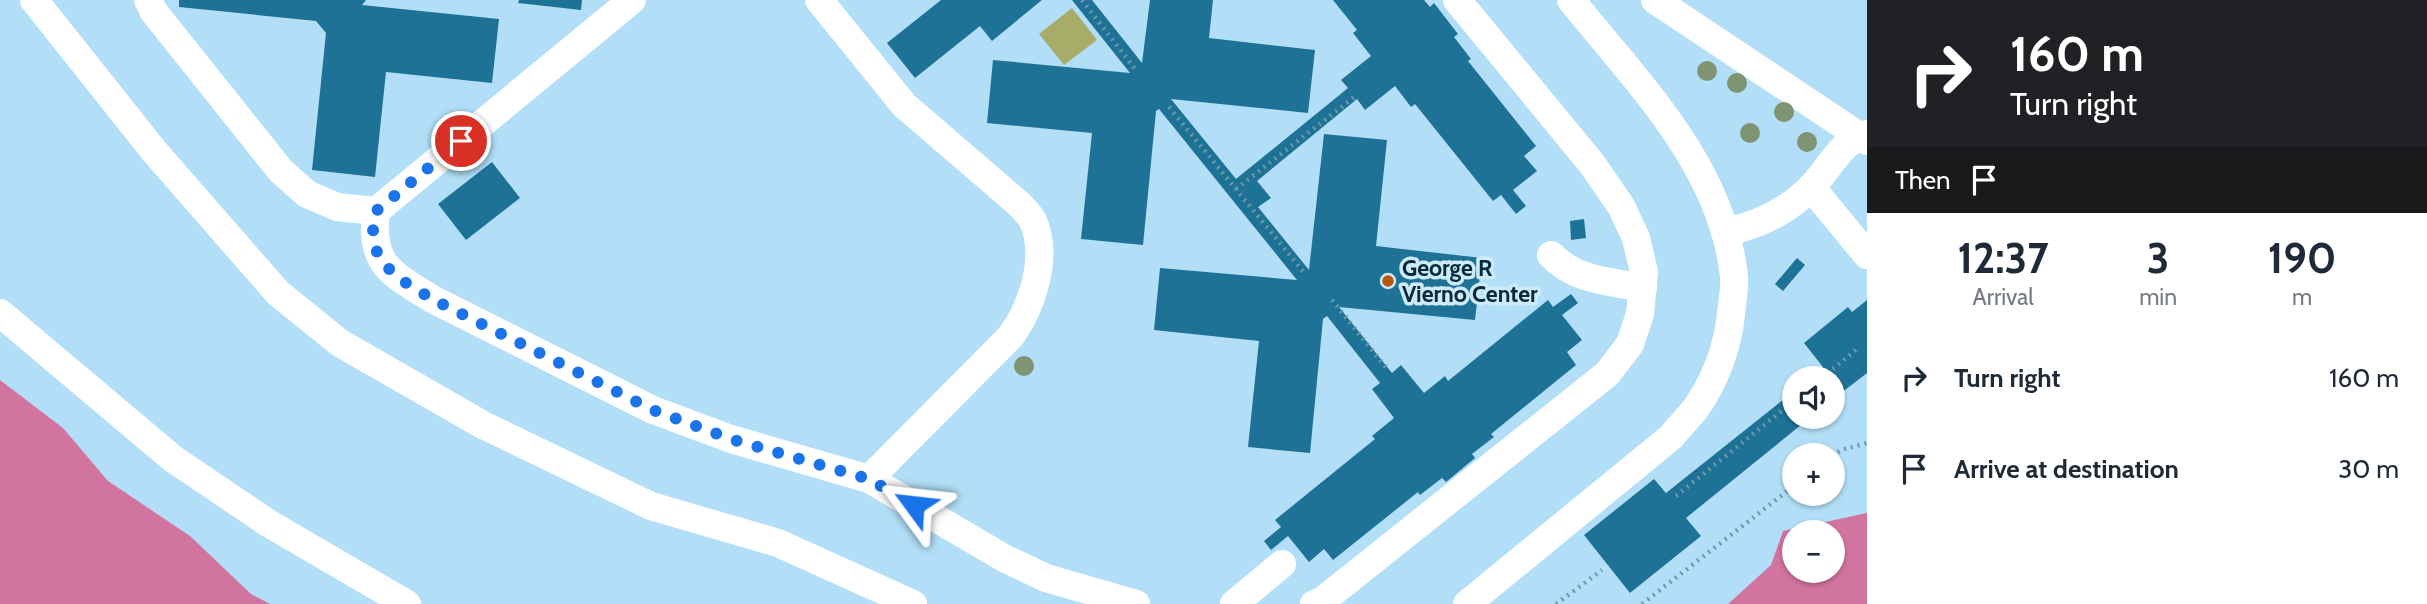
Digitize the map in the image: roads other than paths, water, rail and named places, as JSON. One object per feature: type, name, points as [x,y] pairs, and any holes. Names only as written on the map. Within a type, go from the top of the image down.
[{"type":"lane","points":[[34,0],[154,151],[278,293],[340,343],[483,425],[651,506],[778,543],[913,604]]},
{"type":"lane","points":[[148,0],[154,12],[281,171],[307,194],[337,207],[376,211]]},
{"type":"lane","points":[[632,0],[376,211],[373,236],[383,263],[404,282],[434,300],[653,410],[731,439],[869,479],[1004,558],[1046,578],[1136,604]]},
{"type":"lane","points":[[819,0],[904,105],[1019,204],[1032,220],[1039,245],[1029,306],[1023,320],[1011,336],[869,479]]},
{"type":"lane","points":[[1314,604],[1322,601],[1383,555],[1607,374],[1630,344],[1640,314],[1644,272],[1636,238],[1621,206],[1592,164],[1457,0]]},
{"type":"lane","points":[[1467,604],[1671,437],[1697,407],[1718,368],[1729,330],[1734,280],[1725,232],[1711,194],[1671,124],[1571,0]]},
{"type":"lane","points":[[1655,0],[1864,137]]},
{"type":"lane","points":[[1725,232],[1747,228],[1768,219],[1793,202],[1811,187],[1846,145],[1864,137]]},
{"type":"lane","points":[[1811,187],[1867,255]]},
{"type":"lane","points":[[1551,255],[1572,272],[1643,288]]},
{"type":"lane","points":[[0,313],[172,458],[268,523],[407,604]]},
{"type":"lane","points":[[1234,604],[1282,564]]},
{"type":"place","name":"George R Vierno Center","points":[[1388,281]]}]
